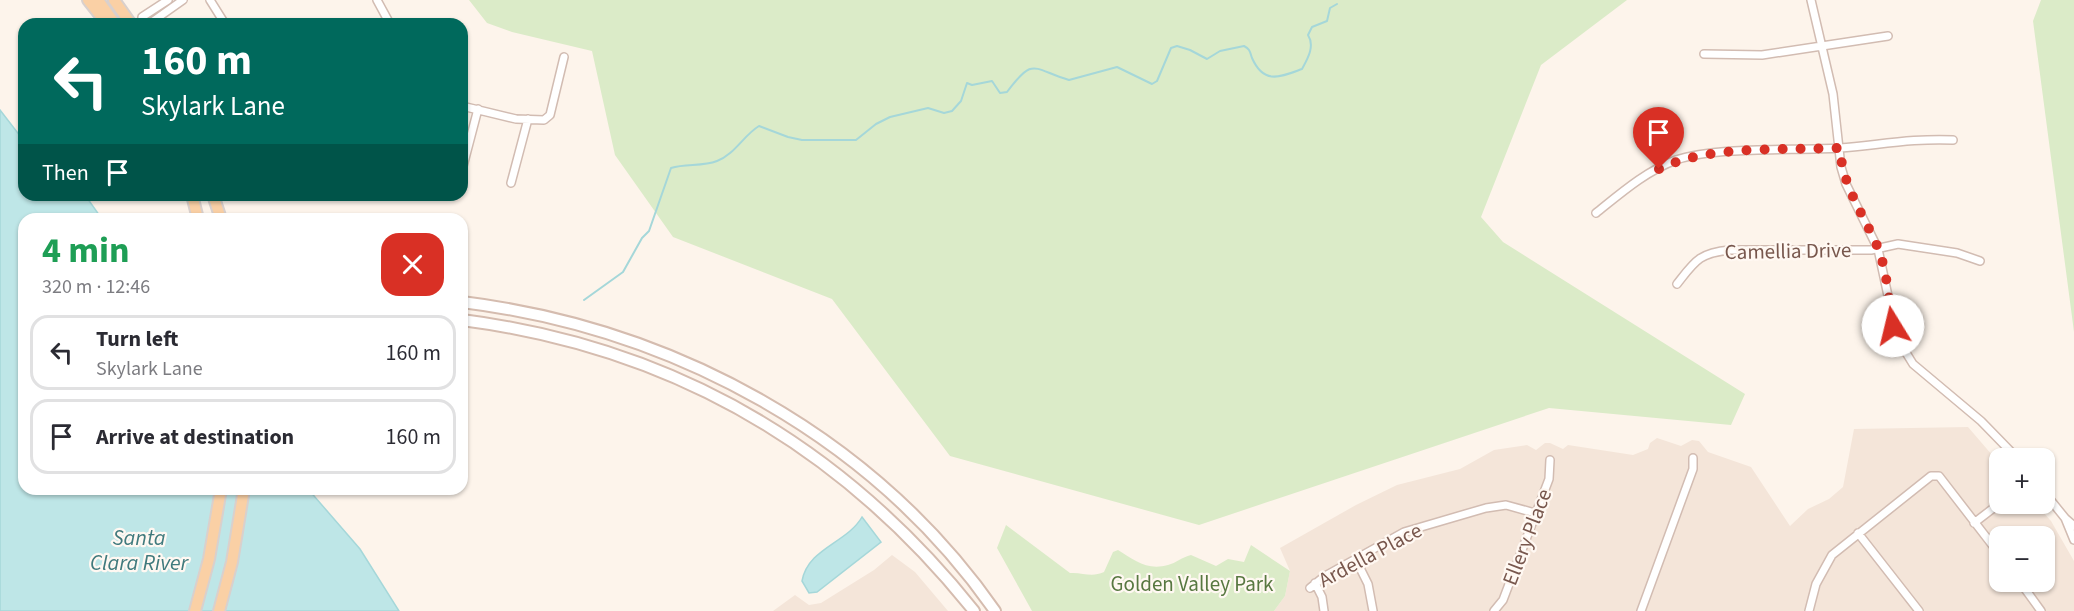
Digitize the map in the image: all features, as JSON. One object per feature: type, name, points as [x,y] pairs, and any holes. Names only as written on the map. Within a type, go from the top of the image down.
[{"type":"main road","points":[[88,0],[102,18]]},
{"type":"main road","points":[[98,0],[112,18]]},
{"type":"main road","points":[[114,0],[127,18]]},
{"type":"main road","points":[[468,303],[518,310],[624,337],[695,366],[767,403],[817,435],[895,498],[950,554],[995,611]]},
{"type":"main road","points":[[468,321],[503,326],[619,355],[669,374],[746,411],[810,453],[870,500],[924,552],[974,611]]},
{"type":"main road","points":[[195,611],[209,559],[220,495]]},
{"type":"main road","points":[[219,611],[232,562],[243,495]]},
{"type":"street","points":[[142,18],[168,0]]},
{"type":"street","points":[[158,18],[183,0]]},
{"type":"street","points":[[210,0],[221,18]]},
{"type":"street","points":[[377,0],[387,18]]},
{"type":"street","points":[[1811,0],[1833,94],[1841,167],[1846,184],[1878,249],[1893,326],[1905,354],[1927,377],[1981,421],[2007,448]]},
{"type":"street","points":[[1704,54],[1762,55],[1888,36]]},
{"type":"street","points":[[468,107],[544,120],[550,115],[564,57]]},
{"type":"street","points":[[468,147],[478,109]]},
{"type":"street","points":[[511,183],[528,119]]},
{"type":"street","points":[[1596,213],[1642,177],[1676,160],[1706,154],[1840,148],[1929,139],[1953,140]]},
{"type":"street","name":"Camellia Drive","points":[[1677,284],[1697,258],[1709,252],[1878,249],[1898,244],[1957,253],[1980,261]]},
{"type":"street","points":[[1641,611],[1692,470],[1693,458]]},
{"type":"street","name":"Ellery Place","points":[[1494,611],[1503,600],[1549,479],[1550,460]]},
{"type":"street","points":[[1809,611],[1823,568],[1832,555],[1931,476],[1939,476],[1989,541]]},
{"type":"street","name":"Ardella Place","points":[[1324,611],[1322,597],[1312,585],[1404,532],[1486,508],[1506,505],[1535,513]]},
{"type":"street","points":[[2055,505],[2074,525]]},
{"type":"street","points":[[1974,523],[1989,511]]},
{"type":"street","points":[[2066,518],[2074,540]]},
{"type":"street","points":[[1858,533],[1919,611]]},
{"type":"street","points":[[1356,560],[1368,584],[1373,611]]},
{"type":"street","points":[[2027,592],[2041,611]]},
{"type":"shaded area","points":[[1968,427],[1989,451],[1989,514],[2045,514],[2054,526],[1989,526],[1989,592],[2055,592],[2055,528],[2074,561],[2074,611],[1274,611],[1285,596],[1290,571],[1280,548],[1356,505],[1397,485],[1460,469],[1494,450],[1527,445],[1536,450],[1545,443],[1550,443],[1563,449],[1568,445],[1633,455],[1648,449],[1650,443],[1657,438],[1681,446],[1692,440],[1699,441],[1708,452],[1751,467],[1790,526],[1808,509],[1829,499],[1843,487],[1854,429]]},
{"type":"shaded area","points":[[892,555],[915,572],[948,611],[773,611],[795,595],[809,605],[821,603],[874,570]]},
{"type":"green space","points":[[469,0],[1627,0],[1541,65],[1481,217],[1503,242],[1745,394],[1731,425],[1549,408],[1199,525],[950,456],[832,299],[673,237],[615,155],[592,51],[512,32],[487,23]]},
{"type":"green space","points":[[2041,0],[2074,0],[2074,332],[2033,21]]},
{"type":"green space","name":"Golden Valley Park","points":[[1006,525],[1070,573],[1091,575],[1104,572],[1113,552],[1118,550],[1147,566],[1168,565],[1191,555],[1216,566],[1228,559],[1244,562],[1251,545],[1290,571],[1285,596],[1274,611],[1032,611],[997,548]]},
{"type":"water","name":"Santa Clara River","points":[[0,110],[18,133],[18,201],[89,201],[98,213],[18,213],[18,495],[313,495],[360,549],[399,611],[0,611]]},
{"type":"water","points":[[862,517],[881,542],[817,592],[809,593],[802,581],[812,561],[855,526]]},
{"type":"waterway","points":[[584,300],[623,272],[642,238],[649,231],[671,168],[717,161],[734,150],[748,134],[759,126],[802,140],[856,140],[876,124],[890,117],[928,108],[944,113],[952,111],[961,101],[967,83],[972,85],[992,81],[1000,93],[1007,92],[1023,73],[1034,68],[1069,80],[1117,67],[1152,84],[1157,81],[1171,48],[1177,46],[1207,59],[1220,51],[1244,46],[1249,50],[1262,72],[1273,77],[1280,76],[1302,69],[1310,52],[1311,43],[1308,35],[1312,27],[1327,21],[1330,8],[1337,4]]},
{"type":"route","points":[[1659,169],[1676,160],[1706,154],[1840,148],[1841,167],[1846,184],[1878,249],[1893,326]]}]
